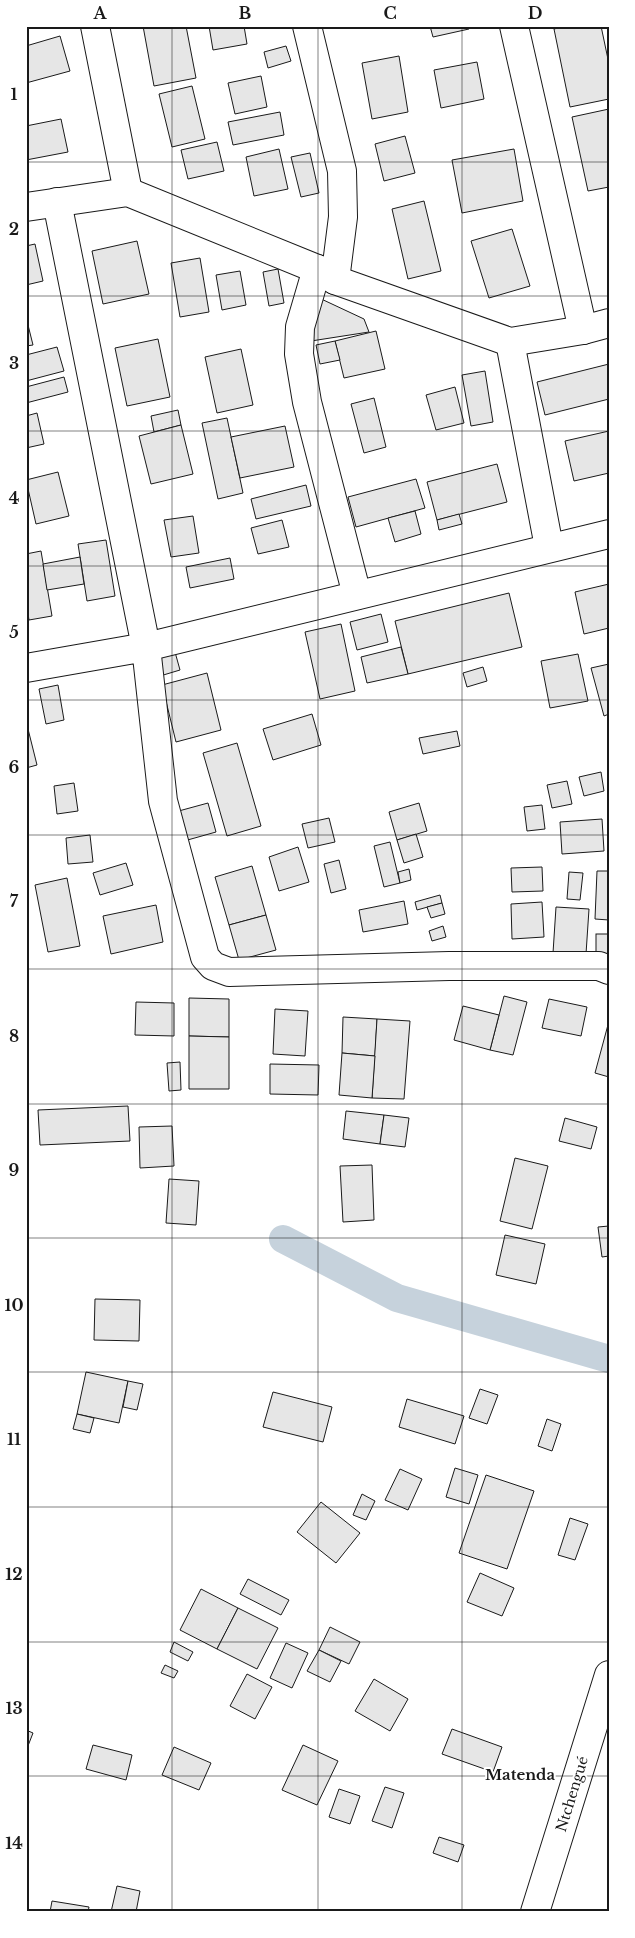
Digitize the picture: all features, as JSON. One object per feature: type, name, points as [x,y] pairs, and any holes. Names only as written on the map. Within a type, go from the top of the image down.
[{"type":"street","points":[[95,26],[128,192]]},
{"type":"street","points":[[307,26],[342,172],[343,217],[326,275],[300,327],[299,354],[307,402],[357,595]]},
{"type":"street","points":[[514,26],[583,330]]},
{"type":"street","points":[[26,207],[128,192],[326,275],[510,342],[583,330],[609,323]]},
{"type":"street","points":[[57,202],[146,647],[163,801],[205,957],[213,966],[229,972],[449,966],[599,966],[609,970]]},
{"type":"street","points":[[510,342],[549,547]]},
{"type":"street","points":[[26,668],[146,647],[549,547],[609,534]]},
{"type":"street","name":"Ntchengué","points":[[535,1912],[609,1675]]},
{"type":"building","points":[[143,26],[186,26],[196,78],[154,86]]},
{"type":"building","points":[[209,26],[244,26],[247,44],[213,50]]},
{"type":"building","points":[[430,26],[469,26],[469,29],[433,37]]},
{"type":"building","points":[[566,26],[601,26],[609,64],[609,99],[570,107],[554,29]]},
{"type":"building","points":[[60,36],[70,71],[26,83],[26,46]]},
{"type":"building","points":[[286,46],[291,61],[268,68],[264,52]]},
{"type":"building","points":[[399,56],[408,112],[372,119],[362,63]]},
{"type":"building","points":[[477,62],[484,99],[441,108],[434,70]]},
{"type":"building","points":[[261,76],[267,107],[235,114],[228,83]]},
{"type":"building","points":[[192,86],[205,139],[172,147],[159,94]]},
{"type":"building","points":[[609,109],[609,187],[588,191],[572,117]]},
{"type":"building","points":[[280,112],[284,135],[233,145],[228,122]]},
{"type":"building","points":[[61,119],[68,152],[26,160],[26,126]]},
{"type":"building","points":[[405,136],[415,173],[384,181],[375,144]]},
{"type":"building","points":[[217,142],[224,171],[188,179],[181,150]]},
{"type":"building","points":[[279,149],[288,189],[254,196],[246,157]]},
{"type":"building","points":[[514,149],[523,201],[462,213],[452,160]]},
{"type":"building","points":[[310,153],[319,193],[301,197],[291,157]]},
{"type":"building","points":[[424,201],[441,271],[408,279],[392,209]]},
{"type":"building","points":[[512,229],[530,286],[489,298],[471,241]]},
{"type":"building","points":[[137,241],[149,294],[103,304],[92,251]]},
{"type":"building","points":[[35,244],[43,281],[26,285],[26,246]]},
{"type":"building","points":[[200,258],[209,312],[180,317],[171,263]]},
{"type":"building","points":[[278,269],[284,303],[269,306],[263,272]]},
{"type":"building","points":[[240,271],[246,305],[222,310],[216,275]]},
{"type":"building","points":[[317,297],[364,319],[369,332],[311,341]]},
{"type":"building","points":[[26,317],[33,345],[26,346]]},
{"type":"building","points":[[376,331],[385,369],[344,378],[335,341]]},
{"type":"building","points":[[158,339],[170,397],[127,406],[115,348]]},
{"type":"building","points":[[335,341],[340,360],[320,364],[316,345]]},
{"type":"building","points":[[57,347],[64,371],[26,381],[26,355]]},
{"type":"building","points":[[241,349],[253,405],[217,413],[205,357]]},
{"type":"building","points":[[609,364],[609,399],[545,415],[537,382]]},
{"type":"building","points":[[485,371],[493,422],[471,426],[462,375]]},
{"type":"building","points":[[64,377],[68,392],[26,403],[26,387]]},
{"type":"building","points":[[455,387],[464,423],[436,430],[426,395]]},
{"type":"building","points":[[374,398],[386,447],[364,453],[351,404]]},
{"type":"building","points":[[178,410],[181,425],[154,432],[151,416]]},
{"type":"building","points":[[37,413],[44,444],[26,448],[26,416]]},
{"type":"building","points":[[227,418],[243,493],[218,499],[202,423]]},
{"type":"building","points":[[181,425],[193,474],[151,484],[139,436]]},
{"type":"building","points":[[285,426],[294,467],[240,478],[231,437]]},
{"type":"building","points":[[609,431],[609,473],[574,481],[565,441]]},
{"type":"building","points":[[497,464],[507,502],[437,520],[427,482]]},
{"type":"building","points":[[58,472],[69,516],[36,524],[26,480]]},
{"type":"building","points":[[416,479],[425,508],[356,527],[348,497]]},
{"type":"building","points":[[306,485],[311,506],[256,519],[251,499]]},
{"type":"building","points":[[415,511],[421,534],[395,542],[388,518]]},
{"type":"building","points":[[459,514],[462,524],[439,530],[437,520]]},
{"type":"building","points":[[193,516],[199,553],[171,557],[164,520]]},
{"type":"building","points":[[282,520],[289,547],[258,554],[251,528]]},
{"type":"building","points":[[106,540],[115,596],[87,601],[78,544]]},
{"type":"building","points":[[41,551],[52,616],[29,620],[26,602],[26,554]]},
{"type":"building","points":[[80,557],[84,584],[47,590],[43,564]]},
{"type":"building","points":[[230,558],[234,579],[190,588],[186,567]]},
{"type":"building","points":[[609,584],[609,628],[584,634],[575,592]]},
{"type":"building","points":[[509,593],[522,647],[408,674],[395,621]]},
{"type":"building","points":[[381,614],[388,642],[357,650],[350,622]]},
{"type":"building","points":[[341,624],[355,691],[320,699],[305,632]]},
{"type":"building","points":[[401,647],[408,674],[367,683],[361,657]]},
{"type":"building","points":[[175,652],[180,670],[160,676],[154,658]]},
{"type":"building","points":[[578,654],[588,701],[550,708],[541,661]]},
{"type":"building","points":[[609,664],[609,714],[604,716],[591,668]]},
{"type":"building","points":[[483,667],[487,681],[467,687],[463,673]]},
{"type":"building","points":[[207,673],[221,730],[176,742],[162,685]]},
{"type":"building","points":[[58,685],[64,720],[46,724],[39,689]]},
{"type":"building","points":[[312,714],[321,745],[273,760],[263,729]]},
{"type":"building","points":[[26,729],[28,729],[37,765],[26,768]]},
{"type":"building","points":[[457,731],[460,746],[423,754],[419,738]]},
{"type":"building","points":[[237,743],[261,826],[227,836],[203,753]]},
{"type":"building","points":[[601,772],[604,791],[584,796],[579,777]]},
{"type":"building","points":[[567,781],[572,804],[552,808],[547,785]]},
{"type":"building","points":[[74,783],[78,811],[57,814],[54,786]]},
{"type":"building","points":[[208,803],[216,832],[184,841],[175,812]]},
{"type":"building","points":[[419,803],[427,831],[397,840],[389,812]]},
{"type":"building","points":[[542,805],[545,829],[527,831],[524,807]]},
{"type":"building","points":[[329,818],[335,842],[308,848],[302,824]]},
{"type":"building","points":[[602,819],[604,851],[562,854],[560,822]]},
{"type":"building","points":[[416,834],[423,857],[404,863],[397,840]]},
{"type":"building","points":[[90,835],[93,862],[68,864],[66,838]]},
{"type":"building","points":[[390,842],[400,883],[384,887],[374,846]]},
{"type":"building","points":[[298,847],[309,882],[279,891],[269,857]]},
{"type":"building","points":[[339,860],[346,889],[331,893],[324,864]]},
{"type":"building","points":[[126,863],[133,885],[100,895],[93,873]]},
{"type":"building","points":[[252,866],[266,915],[229,925],[215,877]]},
{"type":"building","points":[[542,867],[543,891],[512,892],[511,868]]},
{"type":"building","points":[[409,869],[411,880],[400,883],[398,872]]},
{"type":"building","points":[[597,871],[609,871],[609,920],[595,919]]},
{"type":"building","points":[[569,872],[583,873],[580,900],[567,899]]},
{"type":"building","points":[[67,878],[80,946],[48,952],[35,885]]},
{"type":"building","points":[[440,895],[442,903],[417,910],[415,902]]},
{"type":"building","points":[[404,901],[408,924],[363,932],[359,910]]},
{"type":"building","points":[[542,902],[544,937],[512,939],[511,904]]},
{"type":"building","points":[[442,903],[445,914],[431,918],[427,907]]},
{"type":"building","points":[[156,905],[163,942],[111,954],[103,916]]},
{"type":"building","points":[[556,907],[589,909],[586,954],[553,953]]},
{"type":"building","points":[[266,915],[276,950],[239,960],[229,925]]},
{"type":"building","points":[[443,926],[446,937],[432,941],[429,931]]},
{"type":"building","points":[[596,934],[609,934],[609,957],[596,957]]},
{"type":"building","points":[[504,996],[527,1002],[513,1055],[490,1050]]},
{"type":"building","points":[[189,998],[229,999],[229,1037],[189,1036]]},
{"type":"building","points":[[549,999],[587,1007],[581,1036],[542,1028]]},
{"type":"building","points":[[136,1002],[174,1003],[174,1036],[135,1035]]},
{"type":"building","points":[[463,1006],[499,1015],[490,1050],[454,1040]]},
{"type":"building","points":[[275,1009],[308,1011],[305,1056],[273,1054]]},
{"type":"building","points":[[343,1017],[377,1019],[375,1056],[342,1053]]},
{"type":"building","points":[[377,1019],[410,1021],[404,1099],[372,1098]]},
{"type":"building","points":[[609,1021],[609,1077],[595,1073]]},
{"type":"building","points":[[189,1036],[229,1037],[229,1089],[189,1089]]},
{"type":"building","points":[[342,1053],[375,1056],[372,1098],[339,1095]]},
{"type":"building","points":[[180,1062],[181,1090],[169,1091],[167,1063]]},
{"type":"building","points":[[270,1064],[319,1065],[318,1095],[270,1094]]},
{"type":"building","points":[[128,1106],[130,1141],[40,1145],[38,1110]]},
{"type":"building","points":[[346,1111],[384,1115],[380,1144],[343,1139]]},
{"type":"building","points":[[384,1115],[409,1118],[405,1147],[380,1144]]},
{"type":"building","points":[[565,1118],[597,1127],[591,1149],[559,1141]]},
{"type":"building","points":[[172,1126],[174,1166],[140,1168],[139,1127]]},
{"type":"building","points":[[515,1158],[548,1166],[532,1229],[500,1221]]},
{"type":"building","points":[[372,1165],[374,1220],[343,1222],[340,1166]]},
{"type":"building","points":[[169,1179],[199,1181],[196,1225],[166,1223]]},
{"type":"building","points":[[609,1226],[609,1256],[602,1257],[598,1227]]},
{"type":"building","points":[[505,1235],[545,1244],[536,1284],[496,1275]]},
{"type":"building","points":[[95,1299],[140,1300],[139,1341],[94,1340]]},
{"type":"building","points":[[86,1372],[128,1381],[119,1423],[77,1414]]},
{"type":"building","points":[[128,1381],[143,1384],[137,1410],[123,1407]]},
{"type":"building","points":[[480,1389],[498,1395],[487,1424],[469,1418]]},
{"type":"building","points":[[273,1392],[332,1407],[323,1442],[263,1427]]},
{"type":"building","points":[[407,1399],[464,1416],[455,1444],[399,1427]]},
{"type":"building","points":[[77,1414],[94,1418],[90,1433],[73,1429]]},
{"type":"building","points":[[547,1419],[561,1424],[552,1451],[538,1446]]},
{"type":"building","points":[[455,1468],[478,1475],[469,1504],[446,1497]]},
{"type":"building","points":[[400,1469],[422,1479],[408,1510],[385,1500]]},
{"type":"building","points":[[486,1475],[534,1491],[507,1569],[459,1553]]},
{"type":"building","points":[[362,1494],[375,1501],[366,1520],[353,1515]]},
{"type":"building","points":[[321,1502],[360,1533],[336,1563],[297,1532]]},
{"type":"building","points":[[570,1518],[588,1524],[575,1560],[558,1555]]},
{"type":"building","points":[[480,1573],[514,1588],[502,1616],[467,1602]]},
{"type":"building","points":[[248,1579],[289,1600],[281,1615],[240,1594]]},
{"type":"building","points":[[201,1589],[238,1608],[217,1649],[180,1630]]},
{"type":"building","points":[[238,1608],[278,1628],[257,1669],[217,1649]]},
{"type":"building","points":[[330,1627],[360,1642],[349,1664],[319,1650]]},
{"type":"building","points":[[174,1642],[193,1652],[188,1661],[170,1652]]},
{"type":"building","points":[[286,1643],[308,1653],[292,1688],[270,1678]]},
{"type":"building","points":[[319,1650],[341,1661],[330,1682],[307,1671]]},
{"type":"building","points":[[165,1665],[178,1671],[174,1678],[161,1673]]},
{"type":"building","points":[[247,1674],[272,1687],[255,1719],[230,1706]]},
{"type":"building","points":[[374,1679],[408,1699],[390,1731],[355,1711]]},
{"type":"building","points":[[452,1729],[502,1747],[493,1772],[442,1754]]},
{"type":"building","points":[[26,1730],[33,1733],[26,1751]]},
{"type":"building","points":[[93,1745],[132,1755],[126,1780],[86,1769]]},
{"type":"building","points":[[303,1745],[338,1761],[317,1805],[282,1790]]},
{"type":"building","points":[[174,1747],[211,1763],[199,1790],[162,1775]]},
{"type":"building","points":[[385,1787],[404,1793],[392,1828],[372,1821]]},
{"type":"building","points":[[339,1789],[360,1796],[350,1824],[329,1817]]},
{"type":"building","points":[[439,1837],[464,1845],[458,1862],[433,1853]]},
{"type":"building","points":[[117,1886],[140,1891],[136,1912],[111,1912]]},
{"type":"building","points":[[52,1901],[89,1907],[88,1912],[50,1912]]},
{"type":"waterway","points":[[283,1239],[397,1298],[609,1359]]},
{"type":"district","name":"Matenda","points":[[520,1774]]}]
